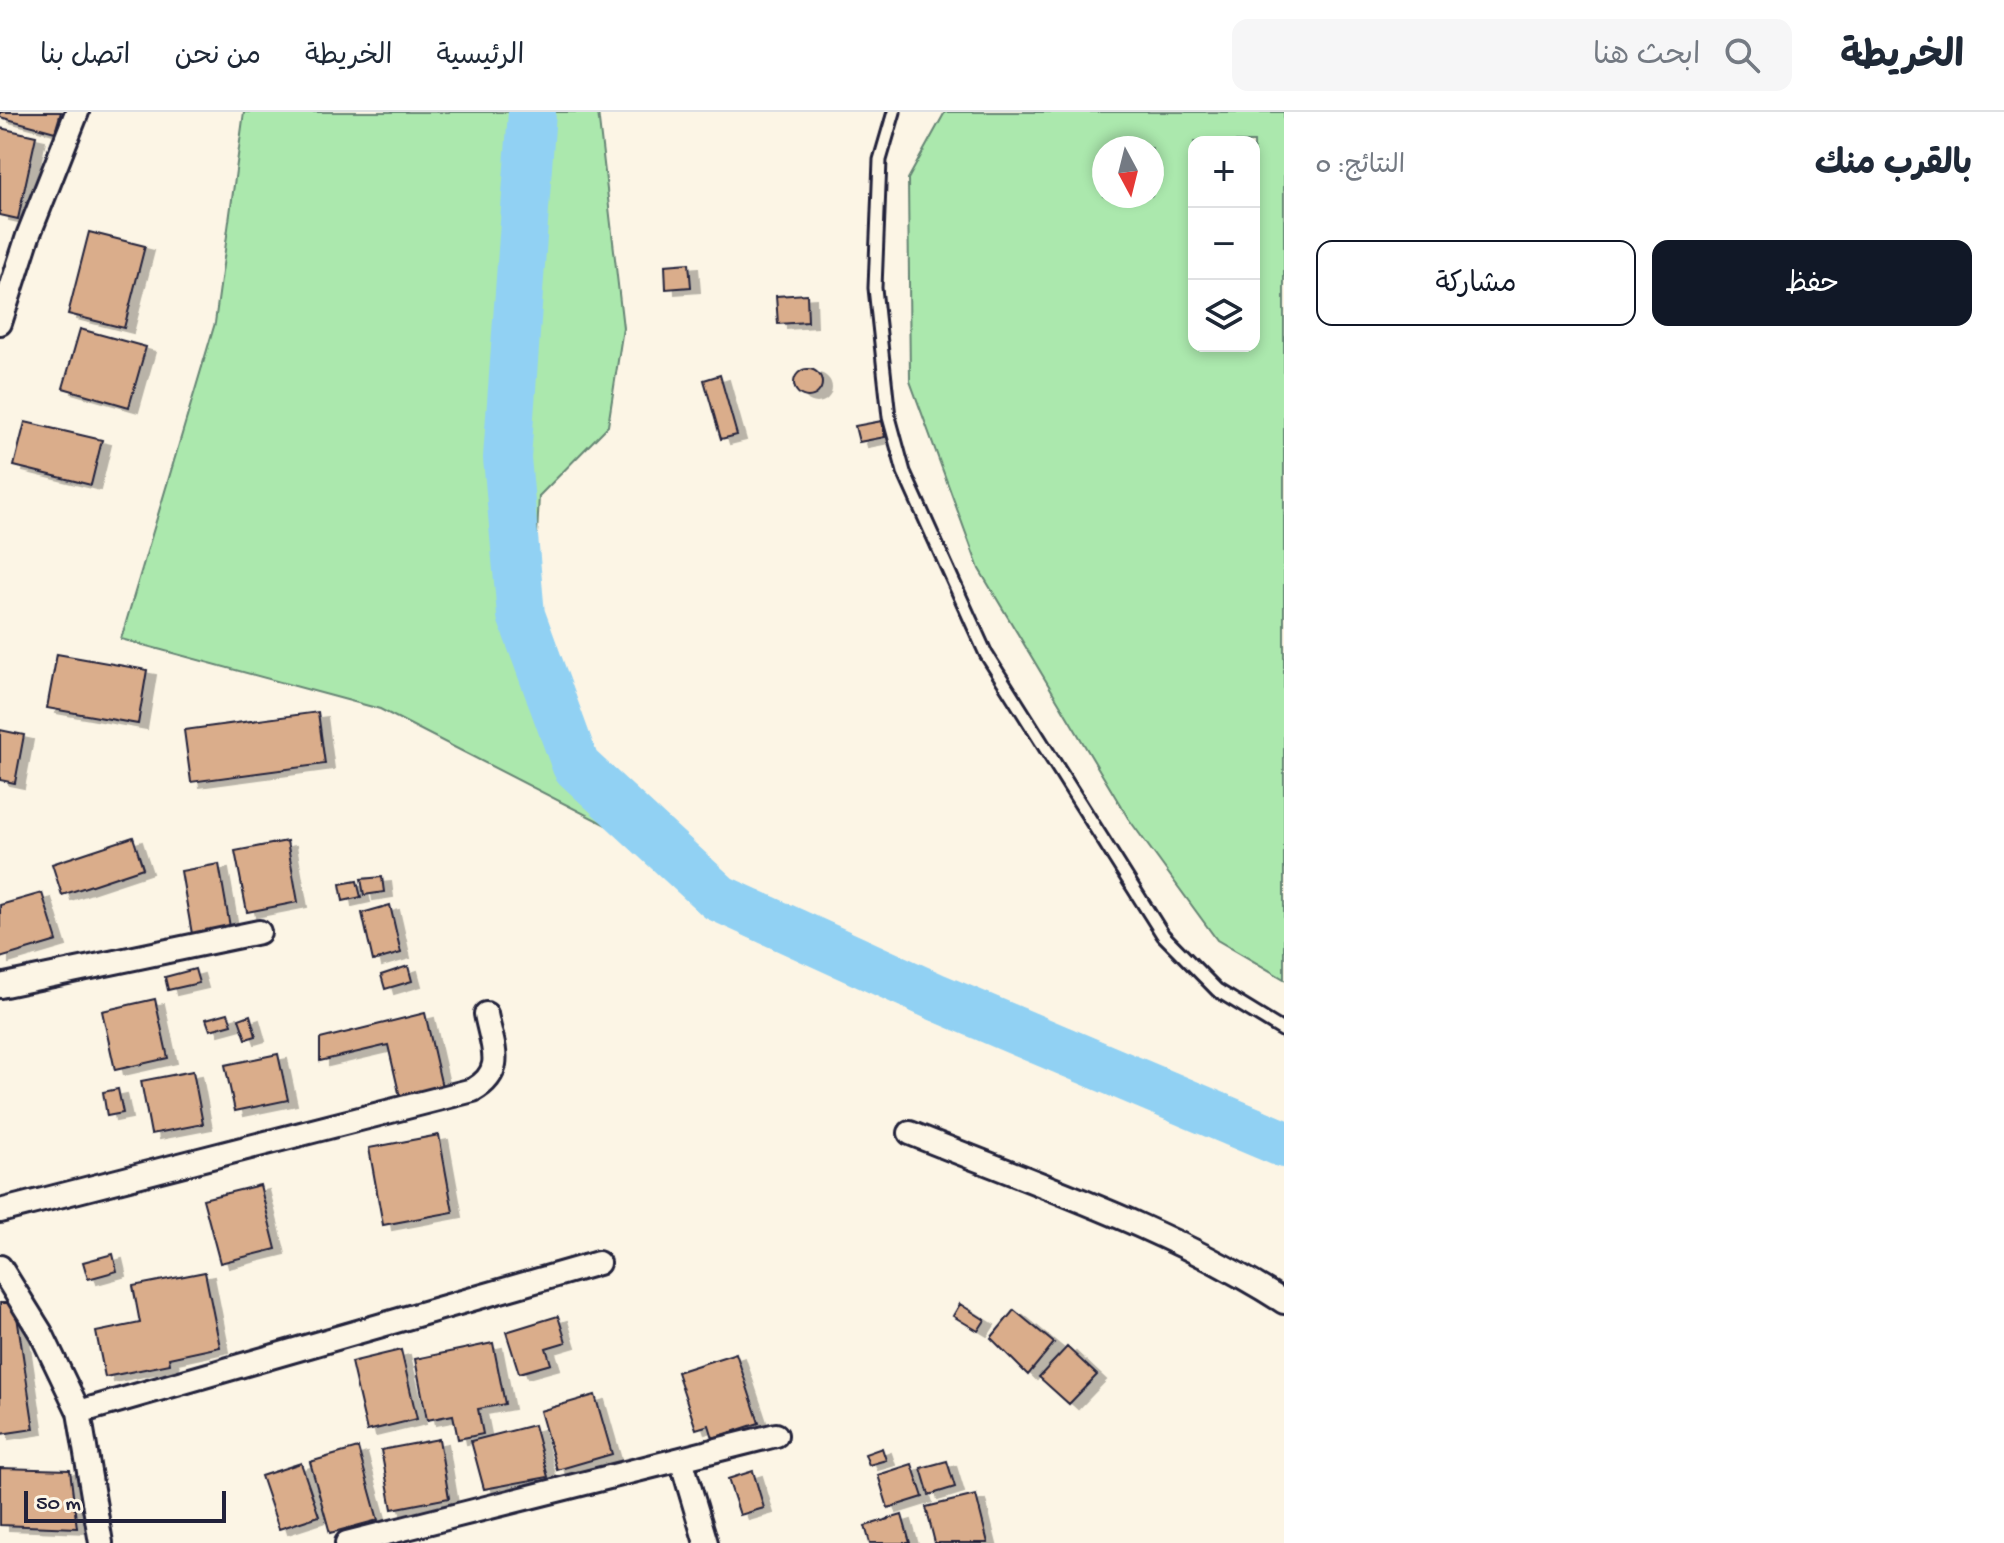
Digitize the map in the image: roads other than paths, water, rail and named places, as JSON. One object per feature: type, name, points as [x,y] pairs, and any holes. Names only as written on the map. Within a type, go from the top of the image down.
[{"type":"street","points":[[0,323],[28,236],[77,112]]},
{"type":"street","points":[[0,986],[259,932]]},
{"type":"street","points":[[0,1211],[473,1090],[488,1082],[496,1067],[486,1014]]},
{"type":"street","points":[[910,1133],[1144,1228],[1231,1271],[1284,1302]]},
{"type":"street","points":[[79,1412],[598,1263]]},
{"type":"street","points":[[0,1267],[41,1333],[79,1412],[101,1543]]},
{"type":"street","points":[[347,1543],[776,1435]]},
{"type":"street","points":[[681,1459],[706,1543]]},
{"type":"lane","points":[[894,112],[880,160],[875,288],[889,417],[909,486],[986,654],[1163,935],[1217,990],[1284,1031]]},
{"type":"waterway","points":[[532,112],[507,458],[521,615],[576,766],[719,898],[934,996],[1284,1144]]}]
